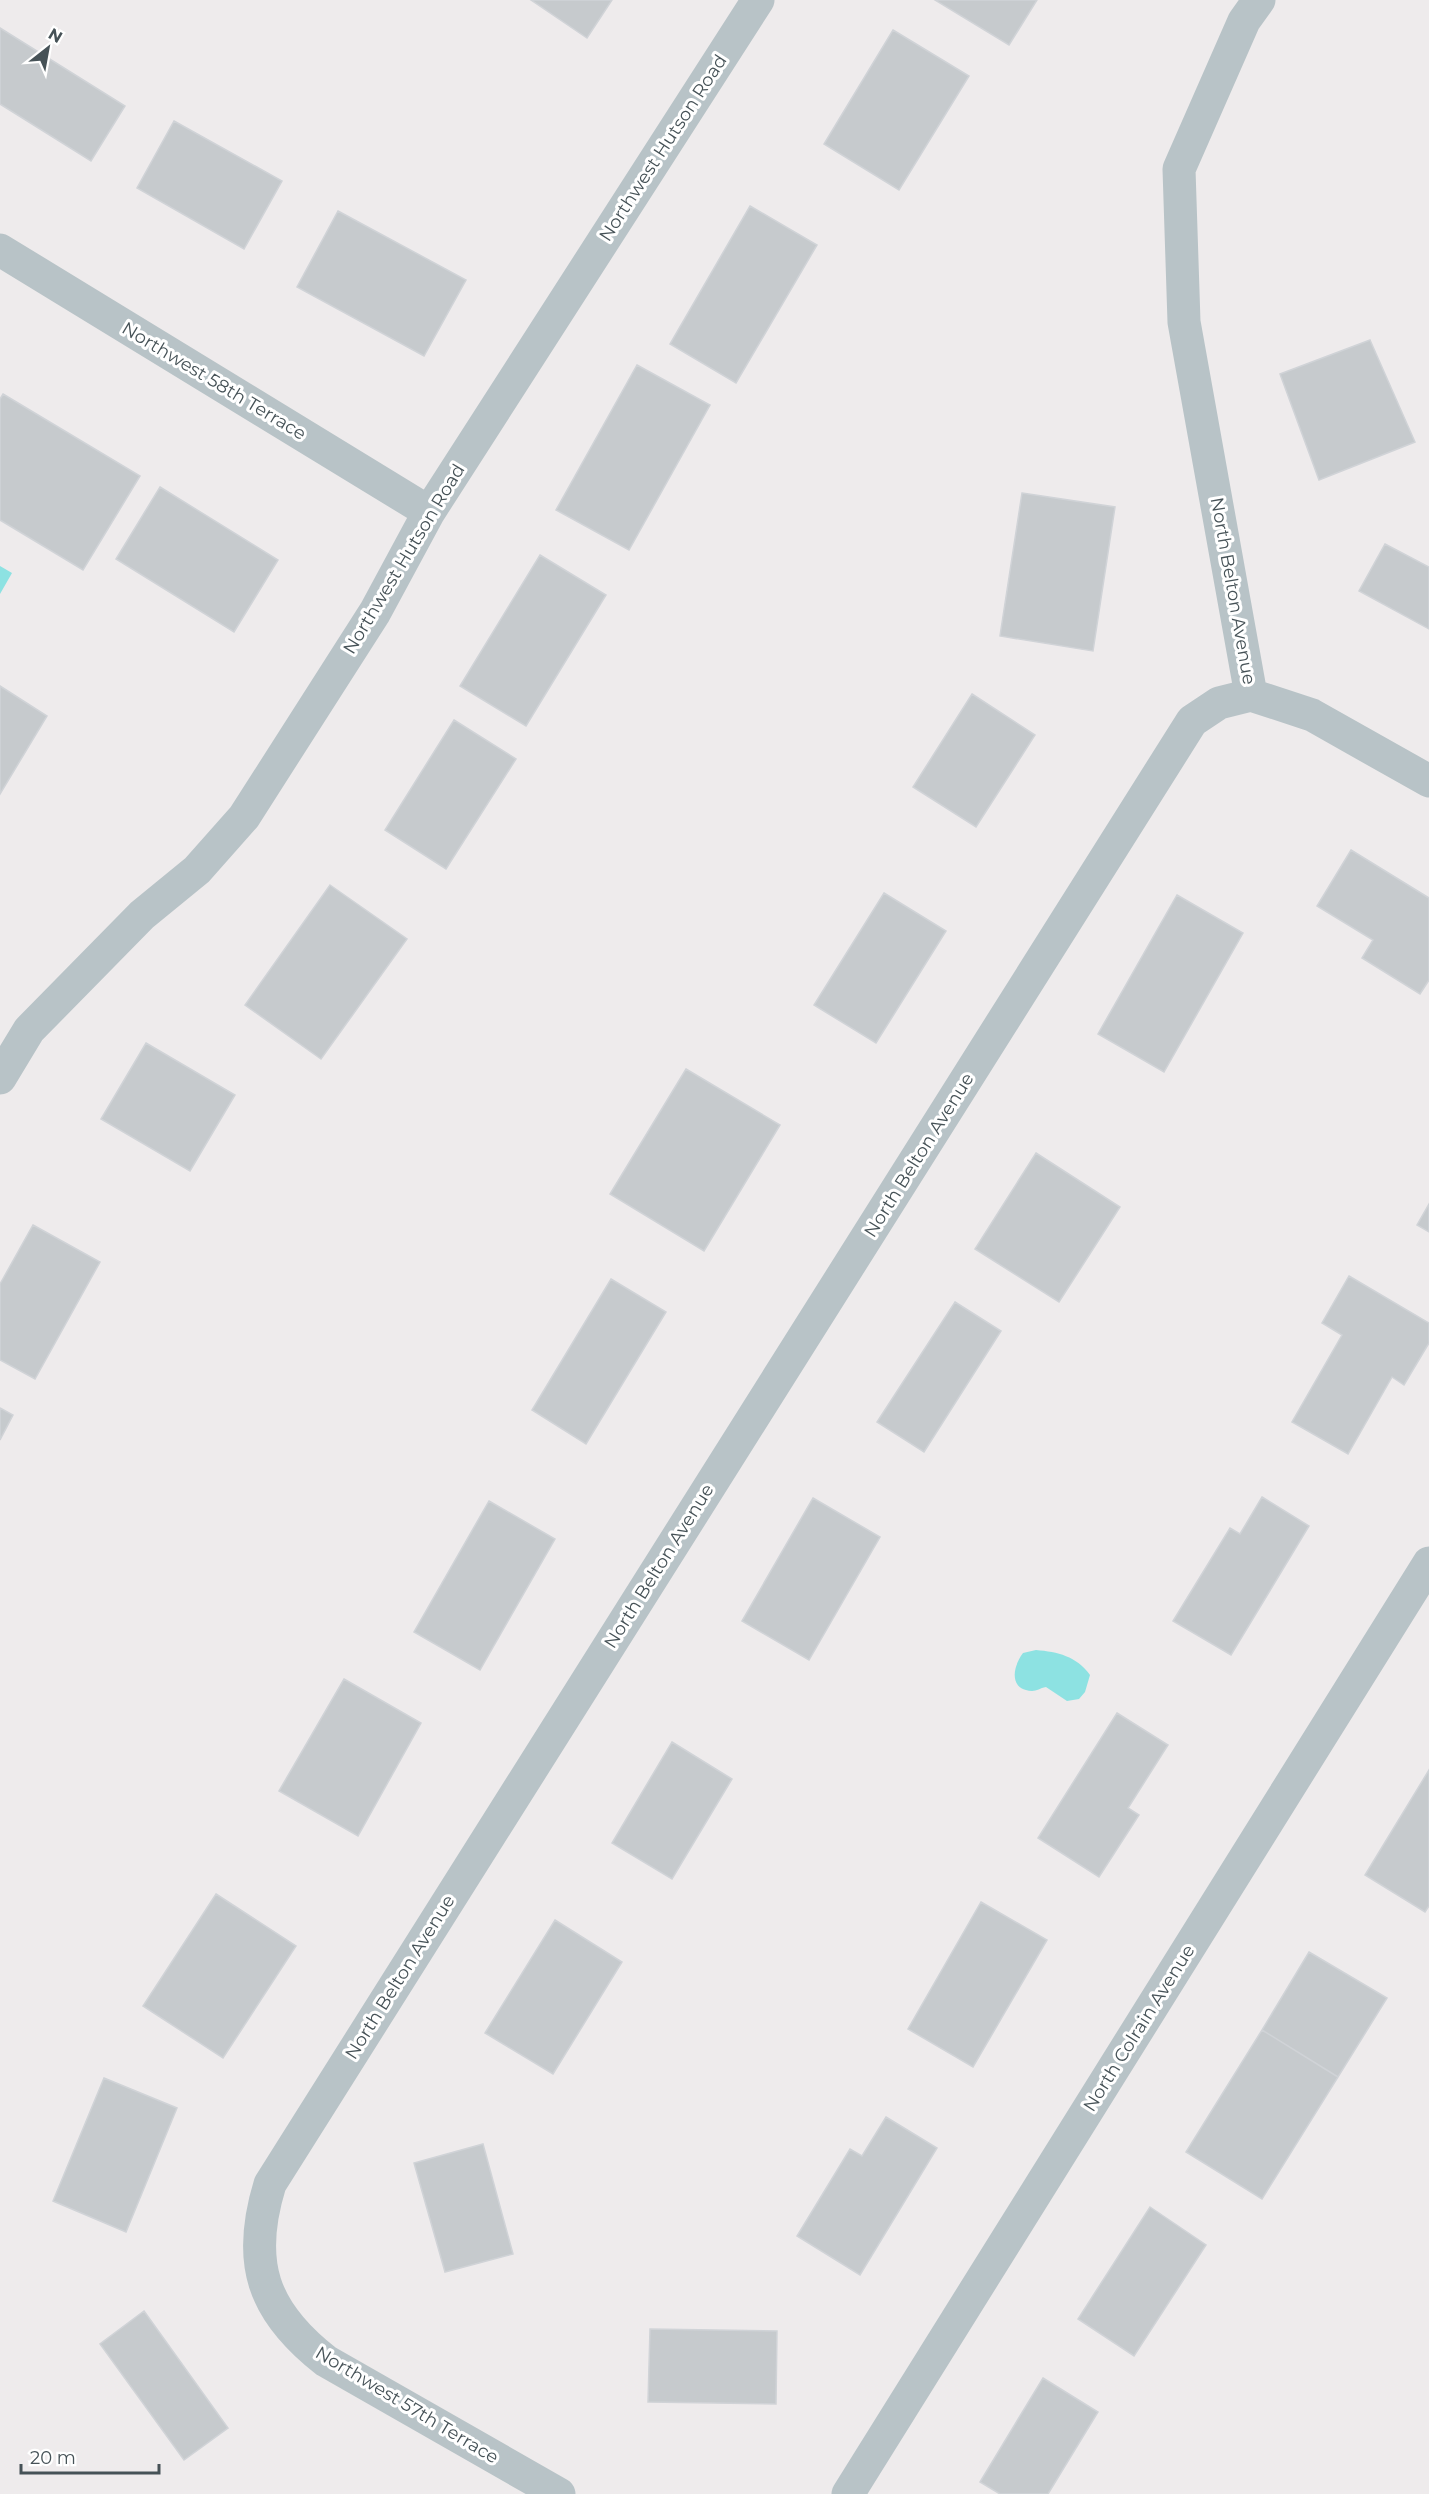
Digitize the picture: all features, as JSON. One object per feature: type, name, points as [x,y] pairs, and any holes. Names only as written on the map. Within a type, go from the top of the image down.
[{"type":"street","name":"Northwest Hutson Road","points":[[0,1078],[29,1030],[142,915],[197,870],[244,817],[375,612],[429,512],[758,0]]},
{"type":"street","name":"North Belton Avenue","points":[[261,2264],[258,2250],[260,2217],[270,2184],[1179,741],[1192,721],[1219,703],[1251,695],[1184,322],[1179,169],[1244,21],[1259,0]]},
{"type":"street","name":"Northwest 58th Terrace","points":[[0,250],[429,512]]},
{"type":"street","points":[[1251,695],[1312,715],[1429,781]]},
{"type":"street","name":"North Colrain Avenue","points":[[848,2494],[1429,1563]]},
{"type":"street","name":"Northwest 57th Terrace","points":[[261,2264],[265,2284],[279,2315],[300,2341],[326,2361],[559,2494]]},
{"type":"water","points":[[0,566],[12,573],[0,594]]},
{"type":"water","points":[[1036,1650],[1066,1656],[1085,1669],[1090,1675],[1085,1692],[1079,1699],[1067,1701],[1046,1687],[1032,1691],[1024,1690],[1019,1686],[1015,1676],[1017,1664],[1023,1653]]},
{"type":"building","points":[[531,0],[612,0],[587,38]]},
{"type":"building","points":[[935,0],[1037,0],[1009,45]]},
{"type":"building","points":[[0,28],[125,106],[91,161],[0,104]]},
{"type":"building","points":[[893,30],[969,76],[899,190],[824,144]]},
{"type":"building","points":[[174,121],[282,181],[244,249],[137,188]]},
{"type":"building","points":[[750,206],[817,245],[736,383],[670,344]]},
{"type":"building","points":[[338,211],[466,280],[424,356],[297,287]]},
{"type":"building","points":[[1370,340],[1415,442],[1319,480],[1280,374]]},
{"type":"building","points":[[637,365],[710,405],[629,550],[556,510]]},
{"type":"building","points":[[3,394],[140,476],[83,570],[0,520],[0,399]]},
{"type":"building","points":[[160,487],[278,560],[234,632],[116,559]]},
{"type":"building","points":[[1022,493],[1115,507],[1093,651],[1000,636]]},
{"type":"building","points":[[1385,544],[1429,567],[1429,629],[1359,591]]},
{"type":"building","points":[[540,555],[606,595],[526,726],[460,686]]},
{"type":"building","points":[[0,686],[47,716],[0,794]]},
{"type":"building","points":[[972,694],[1035,735],[976,827],[913,787]]},
{"type":"building","points":[[454,720],[516,759],[446,869],[385,830]]},
{"type":"building","points":[[1351,850],[1429,898],[1429,980],[1420,994],[1362,958],[1373,940],[1317,906]]},
{"type":"building","points":[[330,885],[407,939],[321,1059],[245,1005]]},
{"type":"building","points":[[884,893],[946,931],[876,1043],[814,1005]]},
{"type":"building","points":[[1177,895],[1243,933],[1164,1072],[1098,1034]]},
{"type":"building","points":[[146,1043],[235,1095],[190,1171],[101,1119]]},
{"type":"building","points":[[686,1069],[780,1125],[704,1251],[610,1194]]},
{"type":"building","points":[[1036,1153],[1120,1207],[1059,1302],[975,1249]]},
{"type":"building","points":[[1429,1204],[1429,1232],[1417,1225]]},
{"type":"building","points":[[33,1225],[100,1262],[35,1379],[0,1360],[0,1284]]},
{"type":"building","points":[[1349,1276],[1429,1323],[1429,1343],[1404,1385],[1392,1377],[1348,1454],[1292,1422],[1342,1335],[1322,1323]]},
{"type":"building","points":[[611,1279],[666,1312],[586,1444],[532,1410]]},
{"type":"building","points":[[955,1302],[1001,1331],[924,1452],[877,1422]]},
{"type":"building","points":[[0,1408],[13,1415],[0,1440]]},
{"type":"building","points":[[1262,1497],[1309,1526],[1231,1655],[1173,1621],[1230,1528],[1240,1534]]},
{"type":"building","points":[[813,1498],[880,1537],[809,1660],[742,1621]]},
{"type":"building","points":[[489,1501],[555,1539],[480,1670],[414,1632]]},
{"type":"building","points":[[344,1679],[421,1723],[358,1836],[279,1791]]},
{"type":"building","points":[[1117,1713],[1168,1745],[1128,1808],[1139,1815],[1099,1877],[1038,1838]]},
{"type":"building","points":[[672,1742],[732,1779],[672,1879],[612,1843]]},
{"type":"building","points":[[1429,1770],[1429,1906],[1425,1912],[1365,1875]]},
{"type":"building","points":[[216,1894],[296,1946],[223,2058],[143,2006]]},
{"type":"building","points":[[981,1902],[1047,1940],[973,2067],[908,2029]]},
{"type":"building","points":[[555,1920],[622,1962],[553,2074],[485,2033]]},
{"type":"building","points":[[1309,1952],[1387,1998],[1338,2077],[1262,2030]]},
{"type":"building","points":[[1262,2030],[1338,2077],[1262,2199],[1186,2152]]},
{"type":"building","points":[[104,2078],[177,2108],[126,2232],[53,2201]]},
{"type":"building","points":[[886,2117],[937,2148],[860,2275],[797,2236],[850,2149],[862,2156]]},
{"type":"building","points":[[483,2144],[513,2254],[445,2272],[414,2163]]},
{"type":"building","points":[[1150,2207],[1206,2245],[1134,2356],[1078,2319]]},
{"type":"building","points":[[144,2311],[228,2428],[184,2460],[100,2344]]},
{"type":"building","points":[[650,2329],[777,2331],[776,2404],[648,2402]]},
{"type":"building","points":[[1043,2378],[1098,2412],[1048,2494],[1000,2494],[980,2482]]}]
